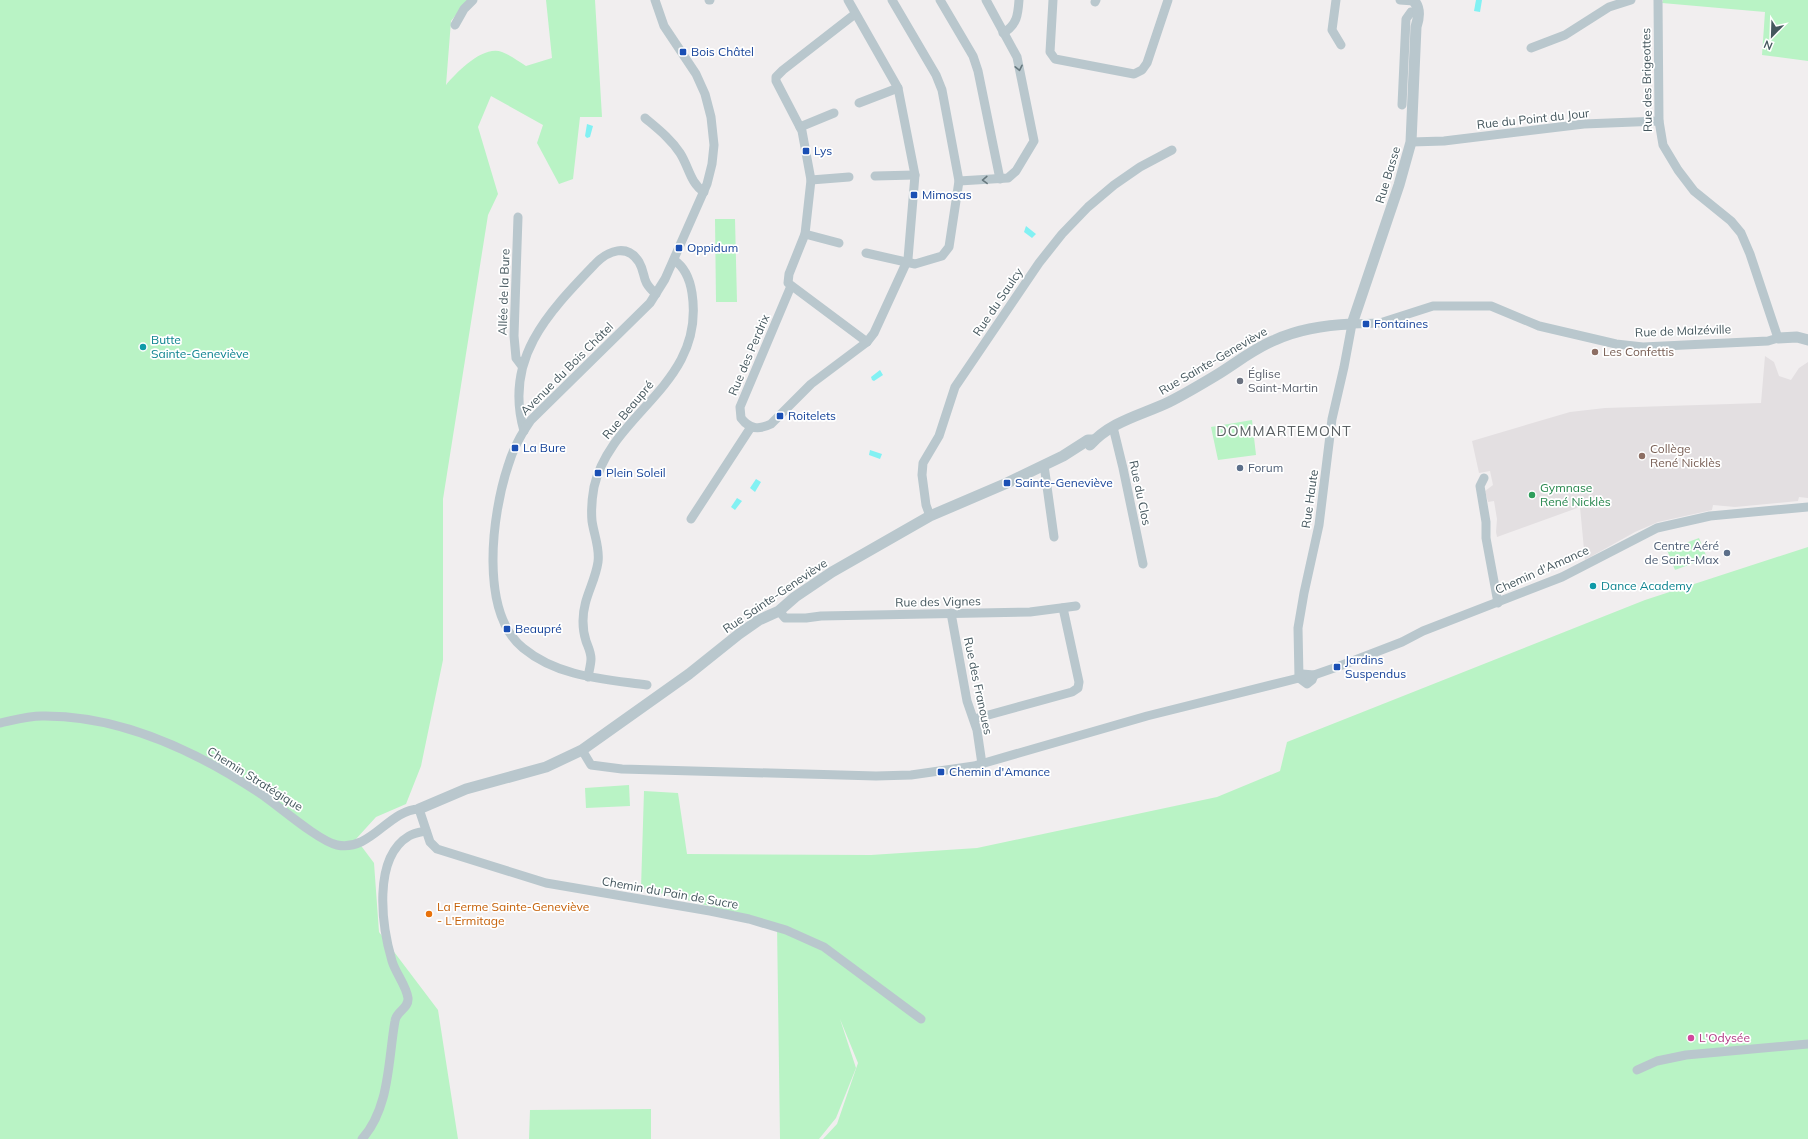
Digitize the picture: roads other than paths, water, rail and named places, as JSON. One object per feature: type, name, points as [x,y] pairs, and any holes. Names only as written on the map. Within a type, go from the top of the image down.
[{"type":"street","points":[[455,24],[464,9],[473,0]]},
{"type":"street","name":"Avenue du Bois Châtel","points":[[647,685],[588,677],[560,669],[535,657],[522,648],[507,629],[496,599],[493,550],[498,506],[508,465],[524,431],[531,420],[642,312],[656,294],[674,260],[704,192],[712,164],[714,145],[705,94],[696,74],[664,26],[655,0]]},
{"type":"street","points":[[691,519],[751,427],[765,428],[771,424],[811,384],[867,342],[874,333],[907,263],[915,175],[898,88],[848,0]]},
{"type":"street","points":[[866,253],[877,254],[915,264],[942,256],[949,247],[959,180],[942,90],[936,76],[892,0]]},
{"type":"street","points":[[940,0],[973,56],[978,71],[1000,179]]},
{"type":"street","points":[[959,180],[1000,179],[1012,176],[1034,141],[1017,58],[986,0]]},
{"type":"street","points":[[1003,33],[1009,30],[1016,21],[1018,16],[1019,0]]},
{"type":"street","points":[[1053,0],[1050,52],[1055,59],[1134,74],[1142,70],[1147,63],[1168,0]]},
{"type":"street","points":[[1336,0],[1332,30],[1341,45]]},
{"type":"street","points":[[1400,0],[1414,0],[1411,12],[1406,20],[1402,105]]},
{"type":"street","name":"Rue Basse","points":[[1352,324],[1399,185],[1411,142],[1416,27],[1418,21],[1418,5],[1414,0]]},
{"type":"street","points":[[1531,48],[1565,35],[1618,1],[1631,0]]},
{"type":"street","name":"Rue des Brigeottes","points":[[1658,0],[1659,121],[1663,145],[1678,170],[1699,196],[1737,227],[1744,237],[1778,338]]},
{"type":"street","name":"Rue Basse","points":[[1411,12],[1416,27]]},
{"type":"street","points":[[855,14],[776,76],[776,84],[800,127],[812,180],[805,234],[788,277],[788,283],[867,342]]},
{"type":"street","points":[[859,103],[898,88]]},
{"type":"street","points":[[800,127],[834,113]]},
{"type":"street","points":[[645,118],[674,145],[686,164],[695,185],[704,192]]},
{"type":"street","name":"Rue du Point du Jour","points":[[1411,142],[1444,141],[1584,124],[1659,121]]},
{"type":"street","name":"Rue du Saulcy","points":[[930,516],[926,505],[922,463],[939,436],[955,388],[1040,263],[1062,234],[1088,207],[1114,185],[1140,167],[1172,150]]},
{"type":"street","points":[[876,176],[915,175]]},
{"type":"street","points":[[812,180],[848,177]]},
{"type":"street","name":"Allée de la Bure","points":[[518,217],[514,336],[516,358],[522,366]]},
{"type":"street","points":[[805,234],[839,243]]},
{"type":"street","points":[[524,431],[519,408],[519,377],[522,366],[538,330],[548,315],[607,253],[622,251],[634,257],[640,264],[646,285],[656,294]]},
{"type":"street","name":"Rue Beaupré","points":[[588,677],[592,659],[583,628],[583,613],[585,599],[595,575],[598,562],[598,545],[592,520],[594,488],[600,468],[617,440],[659,393],[676,371],[684,355],[689,339],[693,301],[686,272],[674,260]]},
{"type":"street","name":"Rue des Perdrix","points":[[751,427],[741,418],[740,407],[791,286]]},
{"type":"street","name":"Rue de Malzéville","points":[[1352,324],[1380,323],[1433,306],[1491,306],[1539,326],[1628,346],[1643,347],[1796,337],[1808,340]]},
{"type":"street","name":"Rue Sainte-Geneviève","points":[[419,809],[466,788],[546,767],[582,750],[689,674],[739,634],[760,620],[782,609],[795,597],[832,572],[930,516],[1063,456],[1074,453],[1091,444],[1094,440],[1119,422],[1153,409],[1182,395],[1249,353],[1274,340],[1314,327],[1352,324]]},
{"type":"street","name":"Rue Haute","points":[[1299,678],[1299,621],[1319,525],[1332,419],[1352,324]]},
{"type":"street","name":"Rue du Clos","points":[[1113,427],[1143,564]]},
{"type":"street","points":[[1044,465],[1054,537]]},
{"type":"street","points":[[1484,478],[1480,486],[1486,522],[1486,538],[1498,603]]},
{"type":"street","name":"Chemin d'Amance","points":[[582,750],[589,764],[594,766],[664,770],[876,776],[942,772],[982,764],[1147,716],[1299,678],[1307,684],[1312,680],[1314,675],[1402,642],[1416,634],[1562,577],[1658,528],[1710,516],[1808,507]]},
{"type":"street","name":"Rue des Vignes","points":[[782,609],[800,618],[821,616],[1030,612],[1076,606]]},
{"type":"street","points":[[974,719],[1072,692],[1078,688],[1079,682],[1062,608]]},
{"type":"street","name":"Rue des Franoues","points":[[951,613],[967,701],[974,719],[982,764]]},
{"type":"street","name":"Chemin Stratégique","points":[[0,722],[31,717],[71,718],[118,727],[165,743],[189,753],[230,775],[275,804],[322,838],[337,845],[346,846],[360,843],[408,809],[419,809]]},
{"type":"street","name":"Chemin du Pain de Sucre","points":[[419,809],[431,844],[437,849],[532,880],[716,912],[749,919],[786,930],[814,942],[840,957],[921,1019]]},
{"type":"street","points":[[362,1139],[374,1122],[382,1101],[395,1019],[408,1003],[406,993],[392,961],[384,918],[383,897],[385,873],[392,855],[404,840],[412,834],[426,831]]},
{"type":"street","points":[[1637,1070],[1657,1061],[1679,1056],[1808,1044]]},
{"type":"water","points":[[1476,0],[1482,0],[1480,12],[1474,11]]},
{"type":"water","points":[[587,124],[593,126],[590,137],[587,138],[585,136]]},
{"type":"water","points":[[1026,226],[1036,234],[1032,238],[1024,232]]},
{"type":"water","points":[[880,370],[883,375],[874,381],[872,380],[871,377]]},
{"type":"water","points":[[870,450],[882,454],[880,459],[869,455]]},
{"type":"water","points":[[756,479],[761,482],[755,492],[750,488]]},
{"type":"water","points":[[737,498],[742,501],[735,510],[731,507]]},
{"type":"place","name":"Bois Châtel","points":[[683,52]]},
{"type":"place","name":"Lys","points":[[806,151]]},
{"type":"place","name":"Mimosas","points":[[914,195]]},
{"type":"place","name":"Oppidum","points":[[679,248]]},
{"type":"place","name":"Fontaines","points":[[1366,324]]},
{"type":"place","name":"Butte Sainte-Geneviève","points":[[143,347]]},
{"type":"place","name":"Les Confettis","points":[[1595,352]]},
{"type":"place","name":"Église Saint-Martin","points":[[1240,381]]},
{"type":"place","name":"Roitelets","points":[[780,416]]},
{"type":"place","name":"La Bure","points":[[515,448]]},
{"type":"place","name":"Collège René Nicklès","points":[[1642,456]]},
{"type":"place","name":"Forum","points":[[1240,468]]},
{"type":"place","name":"Plein Soleil","points":[[598,473]]},
{"type":"place","name":"Sainte-Geneviève","points":[[1007,483]]},
{"type":"place","name":"Gymnase René Nicklès","points":[[1532,495]]},
{"type":"place","name":"Centre Aéré de Saint-Max","points":[[1727,553]]},
{"type":"place","name":"Dance Academy","points":[[1593,586]]},
{"type":"place","name":"Beaupré","points":[[507,629]]},
{"type":"place","name":"Jardins Suspendus","points":[[1337,667]]},
{"type":"place","name":"Chemin d'Amance","points":[[941,772]]},
{"type":"place","name":"La Ferme Sainte-Geneviève - L'Ermitage","points":[[429,914]]},
{"type":"place","name":"L'Odysée","points":[[1691,1038]]},
{"type":"district","name":"DOMMARTEMONT","points":[[1284,431]]}]
